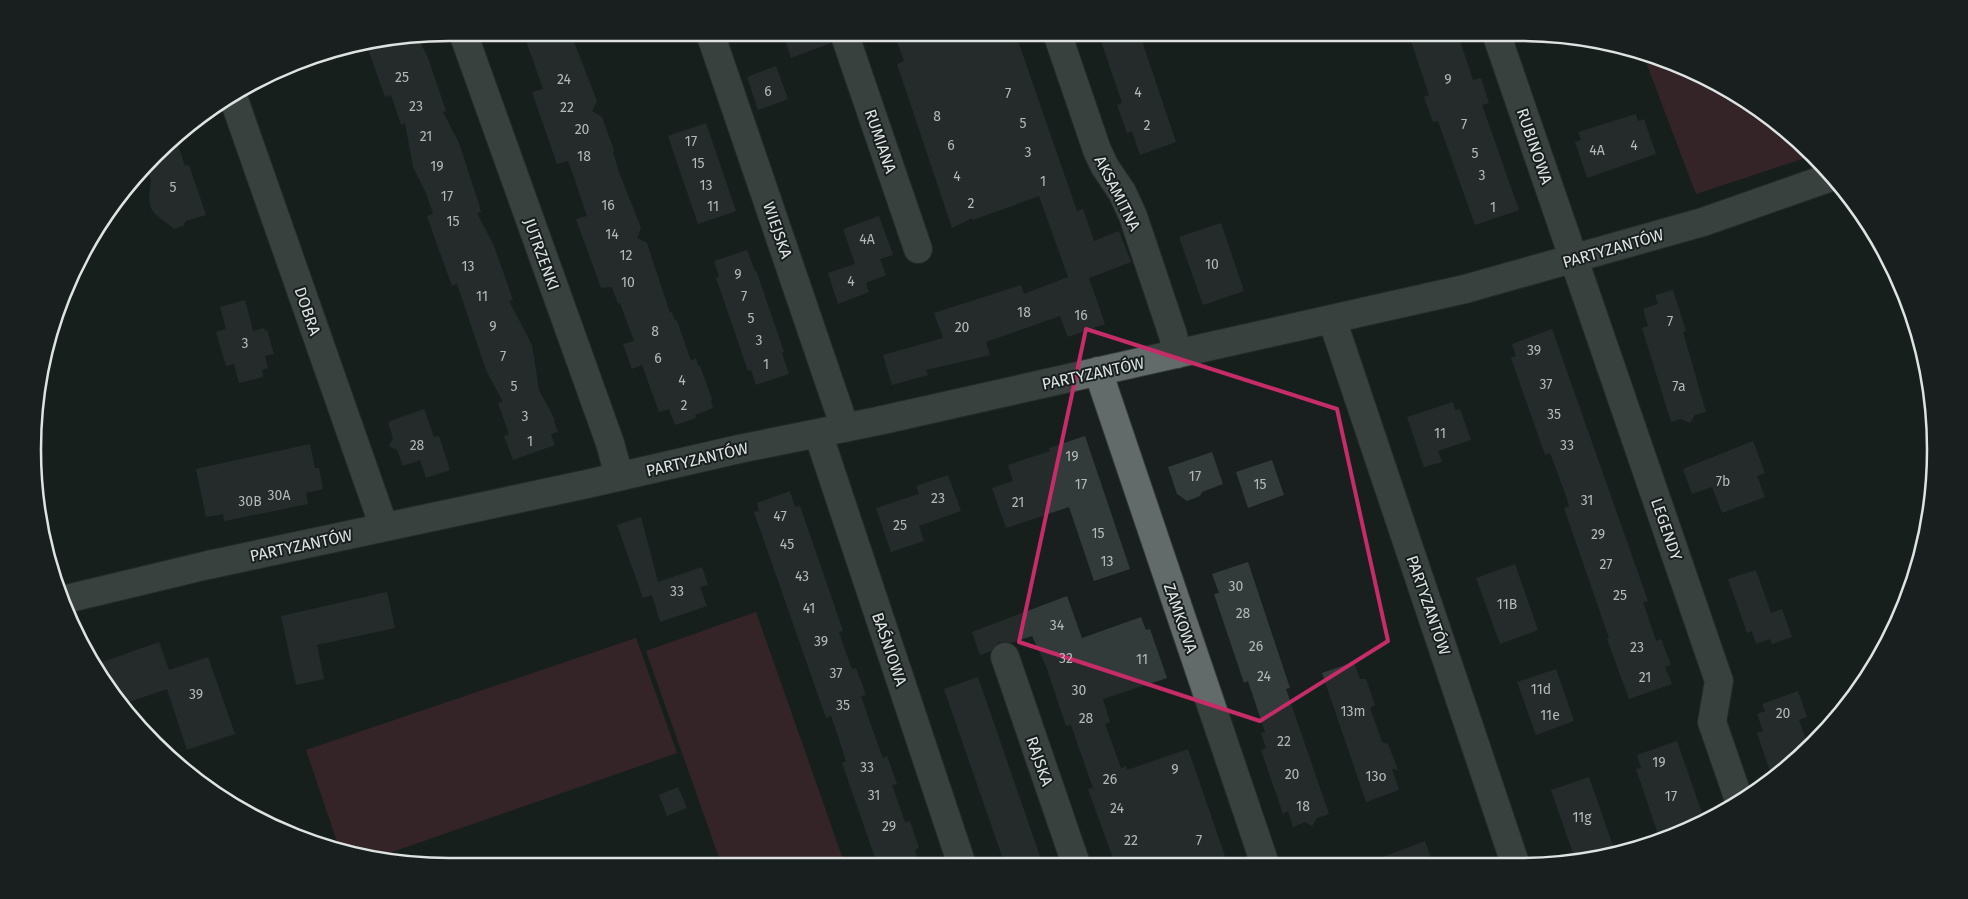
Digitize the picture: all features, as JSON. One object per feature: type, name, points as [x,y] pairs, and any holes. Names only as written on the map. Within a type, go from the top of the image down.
[{"type":"street","name":"JUTRZENKI","points":[[466,41],[610,443],[619,476]]},
{"type":"street","name":"WIEJSKA","points":[[713,41],[844,428]]},
{"type":"street","name":"RUMIANA","points":[[847,41],[918,249]]},
{"type":"street","name":"AKSAMITNA","points":[[1060,41],[1097,150],[1105,167],[1122,192],[1133,216],[1173,336],[1177,354]]},
{"type":"street","name":"RUBINOWA","points":[[1499,41],[1574,260]]},
{"type":"street","name":"DOBRA","points":[[235,102],[384,527]]},
{"type":"street","name":"PARTYZANTÓW","points":[[69,598],[208,565],[739,449],[844,428],[1465,289],[1574,260],[1703,222],[1824,179]]},
{"type":"street","name":"LEGENDY","points":[[1574,260],[1719,681],[1712,722],[1737,794]]},
{"type":"street","name":"PARTYZANTÓW","points":[[1332,319],[1513,858]]},
{"type":"street","name":"ZAMKOWA","points":[[1098,372],[1263,858]]},
{"type":"street","name":"BAŚNIOWA","points":[[818,433],[960,858]]},
{"type":"street","name":"RAJSKA","points":[[1005,657],[1074,858]]},
{"type":"highlighted area","points":[[1086,329],[1337,409],[1388,641],[1260,721],[1019,642]]},
{"type":"shaded area","points":[[1646,62],[1675,72],[1723,96],[1767,126],[1804,158],[1696,194]]},
{"type":"shaded area","points":[[756,612],[843,858],[719,858],[646,651]]},
{"type":"shaded area","points":[[636,638],[677,753],[389,853],[337,842],[306,750]]},
{"type":"building","points":[[526,41],[574,41],[597,101],[592,111],[602,117],[614,150],[619,172],[641,228],[637,238],[647,243],[670,313],[672,312],[674,319],[677,321],[691,361],[696,358],[700,366],[712,399],[713,408],[695,415],[696,418],[675,425],[669,409],[659,412],[642,365],[632,369],[623,344],[634,341],[612,287],[601,288],[576,219],[587,216],[574,177],[568,161],[557,164],[532,92],[543,89]]},
{"type":"building","points":[[785,41],[831,41],[831,43],[791,58]]},
{"type":"building","points":[[897,41],[1018,41],[1077,211],[1083,209],[1094,241],[1119,231],[1131,262],[1089,278],[1105,324],[1068,337],[1060,316],[986,342],[990,355],[926,370],[928,375],[892,385],[883,355],[943,338],[934,313],[1021,285],[1024,294],[1068,277],[1039,196],[973,220],[972,218],[952,228],[897,64],[904,61]]},
{"type":"building","points":[[1101,41],[1142,41],[1176,142],[1140,155],[1132,131],[1127,133],[1117,105],[1122,103]]},
{"type":"building","points":[[1411,41],[1460,41],[1473,80],[1481,78],[1489,103],[1482,105],[1519,210],[1475,225],[1438,121],[1433,122],[1424,97],[1429,95]]},
{"type":"building","points":[[420,42],[428,58],[446,111],[443,112],[459,143],[481,212],[477,213],[494,246],[513,300],[509,301],[532,345],[539,390],[555,420],[558,432],[551,434],[555,445],[513,460],[504,436],[509,434],[498,403],[503,402],[486,370],[457,284],[452,286],[427,216],[433,214],[426,193],[413,167],[405,123],[401,125],[391,95],[385,97],[368,49]]},
{"type":"building","points":[[776,66],[788,99],[758,110],[747,77]]},
{"type":"building","points":[[1636,114],[1638,121],[1644,119],[1656,154],[1587,178],[1575,142],[1581,140],[1578,132]]},
{"type":"building","points":[[706,123],[736,211],[698,224],[668,136]]},
{"type":"building","points":[[178,145],[185,166],[189,165],[206,215],[186,221],[183,226],[174,229],[155,214],[151,208],[149,200],[151,180],[149,174]]},
{"type":"building","points":[[879,216],[893,255],[880,259],[886,275],[866,283],[869,292],[838,304],[828,273],[855,264],[843,229]]},
{"type":"building","points":[[1221,223],[1244,291],[1203,305],[1179,237]]},
{"type":"building","points":[[747,250],[756,270],[784,352],[782,353],[789,374],[756,385],[751,370],[748,371],[716,278],[719,276],[714,261]]},
{"type":"building","points":[[1673,290],[1686,331],[1683,332],[1706,412],[1695,415],[1690,423],[1681,419],[1671,422],[1642,328],[1648,326],[1643,309],[1658,304],[1655,295]]},
{"type":"building","points":[[245,300],[253,331],[264,328],[265,331],[267,330],[274,354],[265,356],[268,368],[262,370],[263,377],[239,383],[234,364],[226,366],[216,332],[226,329],[220,307]]},
{"type":"building","points":[[1552,329],[1648,601],[1643,602],[1656,641],[1661,639],[1671,665],[1665,667],[1672,684],[1629,699],[1564,508],[1569,506],[1565,493],[1550,453],[1545,455],[1511,358],[1516,356],[1512,344]]},
{"type":"building","points":[[1453,402],[1455,410],[1460,409],[1471,440],[1438,451],[1442,462],[1424,467],[1407,417]]},
{"type":"building","points":[[424,409],[434,437],[439,436],[450,470],[426,478],[420,460],[403,466],[397,450],[389,446],[393,438],[388,422]]},
{"type":"building","points":[[1085,436],[1130,569],[1094,581],[1069,507],[1006,528],[992,488],[1013,481],[1008,465],[1050,451],[1049,448]]},
{"type":"building","points":[[1753,441],[1765,473],[1757,476],[1765,497],[1722,513],[1712,487],[1692,494],[1683,469]]},
{"type":"building","points":[[310,444],[315,468],[319,468],[323,489],[306,493],[308,504],[224,521],[223,514],[206,517],[196,469]]},
{"type":"building","points":[[1212,452],[1223,484],[1202,492],[1200,496],[1187,501],[1177,494],[1168,467]]},
{"type":"building","points":[[1272,460],[1284,495],[1248,508],[1236,472]]},
{"type":"building","points":[[948,475],[961,511],[919,526],[924,541],[891,552],[876,508],[919,494],[916,486]]},
{"type":"building","points":[[790,491],[795,507],[800,506],[843,631],[839,632],[845,650],[852,669],[856,668],[866,695],[861,696],[873,731],[883,758],[887,756],[897,784],[892,785],[905,822],[910,821],[919,848],[915,850],[918,858],[875,858],[842,763],[846,761],[838,736],[831,716],[826,718],[754,512],[759,511],[757,503]]},
{"type":"building","points":[[641,517],[658,582],[702,567],[708,585],[700,587],[707,606],[660,622],[652,595],[643,598],[617,525]]},
{"type":"building","points":[[1248,562],[1290,688],[1286,689],[1329,814],[1317,818],[1312,826],[1305,822],[1293,827],[1288,811],[1283,814],[1261,750],[1266,748],[1261,733],[1265,732],[1248,681],[1244,683],[1214,594],[1219,593],[1212,574]]},
{"type":"building","points":[[1515,564],[1538,630],[1500,644],[1476,578]]},
{"type":"building","points":[[1756,570],[1771,613],[1782,609],[1792,637],[1772,644],[1770,639],[1756,644],[1752,631],[1747,633],[1728,579]]},
{"type":"building","points":[[387,592],[395,628],[317,645],[324,679],[296,685],[281,616]]},
{"type":"building","points":[[1067,596],[1082,638],[1141,617],[1146,630],[1150,629],[1167,678],[1103,699],[1110,722],[1105,724],[1121,768],[1126,766],[1127,770],[1188,749],[1226,858],[1113,858],[1088,789],[1093,788],[1071,725],[1066,726],[1046,666],[1032,636],[1011,643],[999,642],[991,651],[980,655],[972,632]]},
{"type":"building","points":[[159,642],[169,670],[208,657],[235,734],[187,750],[167,689],[129,702],[101,662]]},
{"type":"building","points":[[1354,662],[1360,679],[1366,679],[1375,705],[1370,708],[1382,742],[1388,744],[1398,770],[1392,769],[1399,790],[1366,802],[1322,673]]},
{"type":"building","points":[[1556,669],[1574,721],[1536,735],[1517,682]]},
{"type":"building","points":[[978,677],[1041,858],[1003,858],[944,689]]},
{"type":"building","points":[[1798,691],[1807,717],[1799,720],[1806,739],[1770,771],[1757,733],[1763,731],[1757,714],[1765,711],[1762,704]]},
{"type":"building","points":[[1677,741],[1702,814],[1658,833],[1636,769],[1641,768],[1637,755]]},
{"type":"building","points":[[1589,777],[1613,847],[1573,854],[1551,790]]},
{"type":"building","points":[[678,787],[687,808],[667,816],[659,795]]},
{"type":"building","points":[[1425,841],[1431,858],[1380,858]]}]
